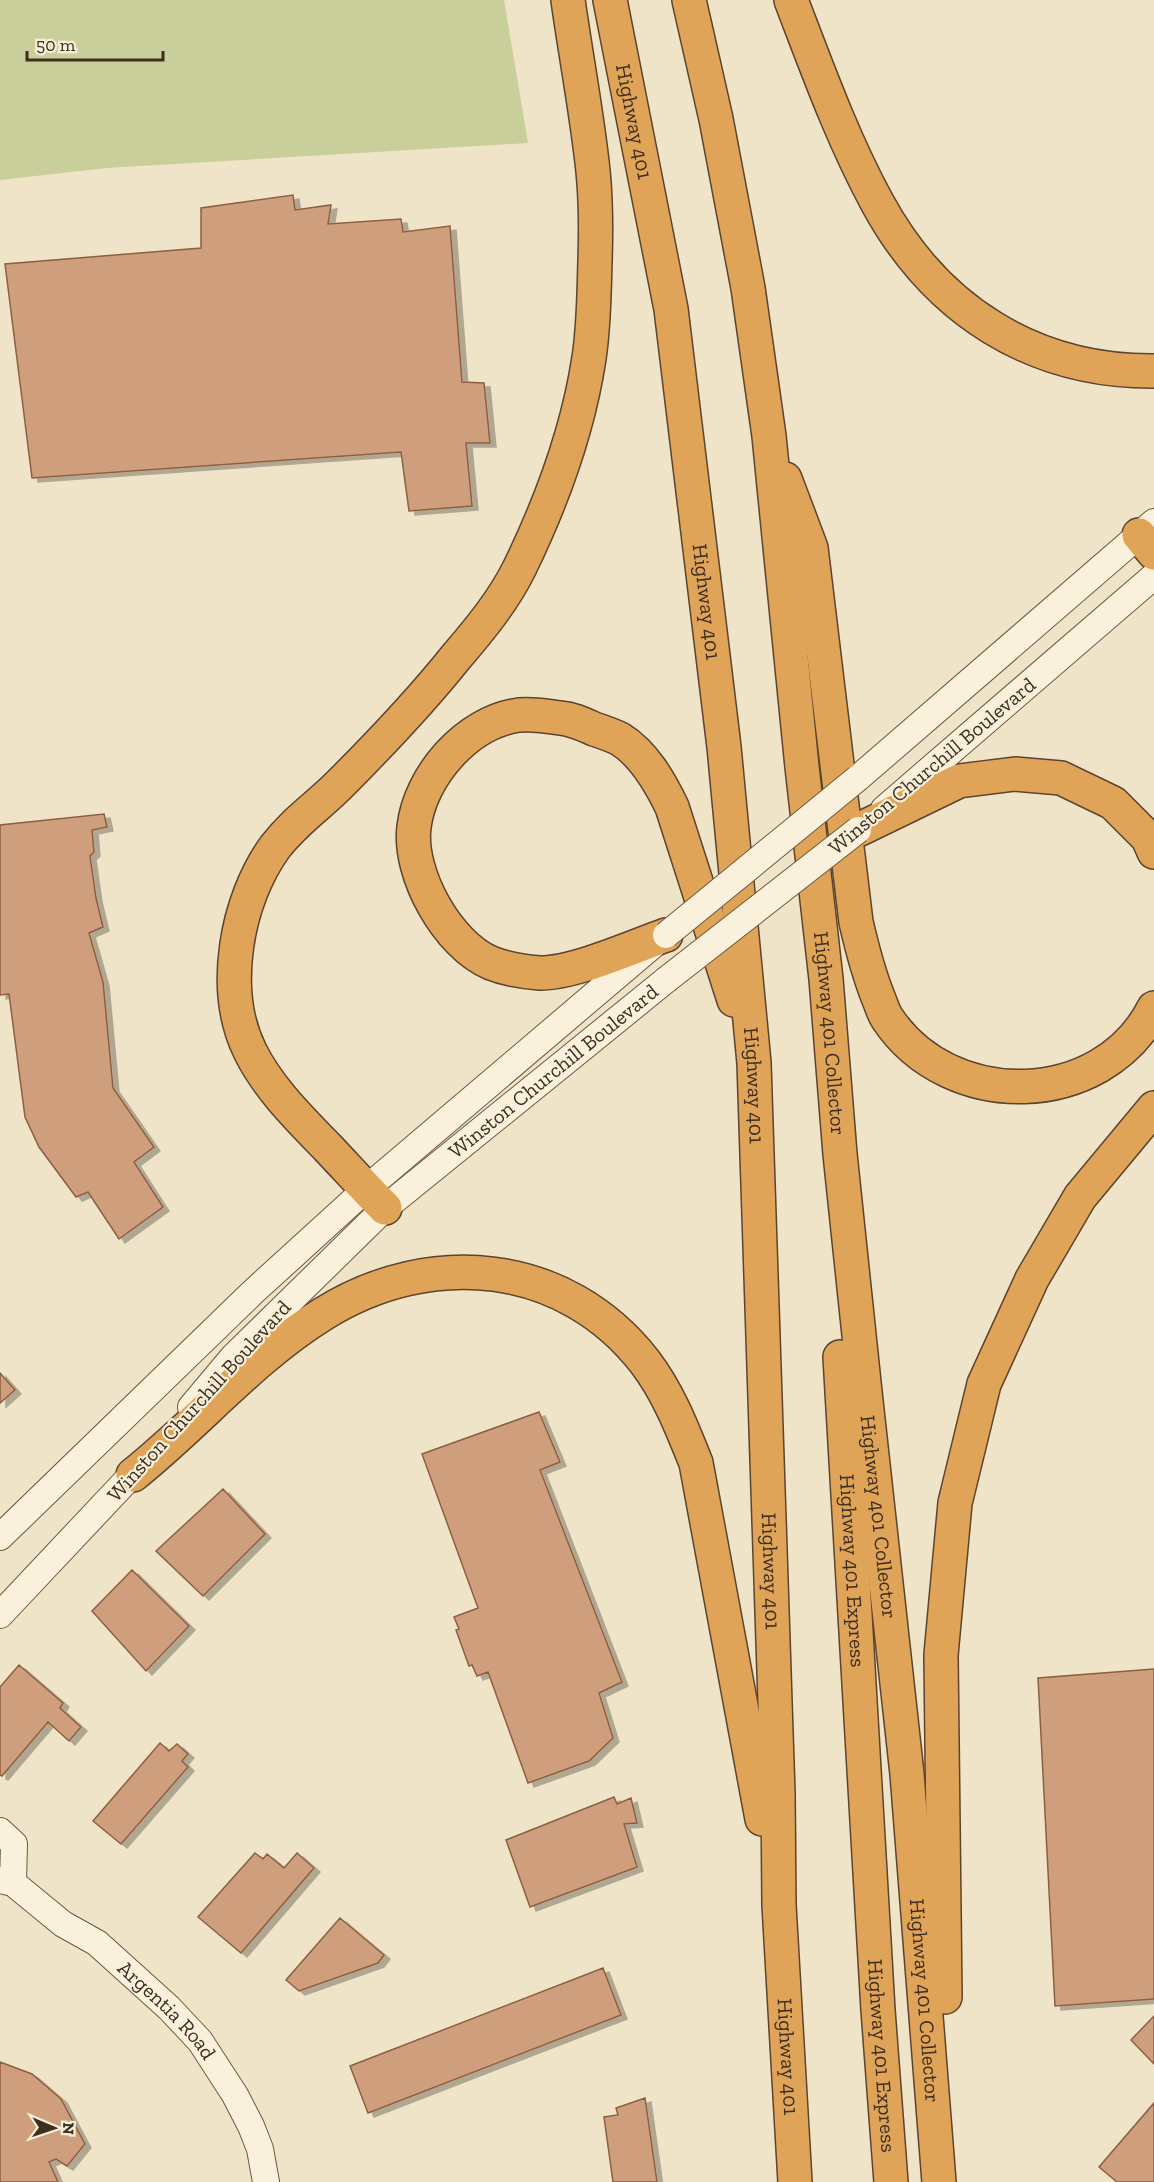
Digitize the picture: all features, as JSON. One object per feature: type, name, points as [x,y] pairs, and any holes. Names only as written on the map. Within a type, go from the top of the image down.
[{"type":"highway","points":[[375,1198],[301,1120],[270,1083],[250,1051],[238,1020],[234,981],[236,948],[253,889],[274,849],[302,816],[336,788],[422,699],[484,624],[518,572],[547,507],[566,454],[578,415],[589,357],[594,305],[596,233],[593,172],[568,0]]},
{"type":"highway","name":"Highway 401","points":[[610,0],[671,309],[724,747],[754,1063],[778,1793],[778,1905],[795,2182]]},
{"type":"highway","points":[[689,0],[716,119],[748,288],[769,436],[810,852]]},
{"type":"highway","points":[[791,0],[851,149],[879,206],[915,259],[952,299],[982,322],[1016,342],[1050,356],[1106,369],[1154,371]]},
{"type":"highway","points":[[769,436],[811,548],[856,922],[867,971],[886,1017],[912,1046],[935,1065],[971,1080],[1007,1086],[1040,1086],[1099,1068],[1122,1050],[1147,1022],[1154,1008]]},
{"type":"highway","points":[[666,935],[599,959],[557,971],[540,972],[512,969],[490,962],[464,945],[447,925],[429,895],[420,875],[415,851],[414,828],[422,799],[435,772],[457,748],[480,729],[499,720],[520,715],[572,719],[620,740],[641,759],[659,780],[672,807],[754,1063]]},
{"type":"highway","points":[[858,831],[959,781],[1015,774],[1061,778],[1113,803],[1148,838],[1154,852]]},
{"type":"highway","name":"Highway 401 Express","points":[[810,852],[878,2010],[891,2182]]},
{"type":"highway","name":"Highway 401 Collector","points":[[810,852],[826,979],[844,1190],[907,1774],[939,2182]]},
{"type":"highway","points":[[948,2182],[941,1656],[955,1503],[984,1384],[1032,1279],[1080,1197],[1154,1108]]},
{"type":"highway","points":[[133,1475],[293,1333],[343,1302],[378,1286],[437,1272],[478,1272],[540,1286],[580,1304],[616,1330],[644,1362],[670,1403],[696,1463],[778,1905]]},
{"type":"main road","name":"Winston Churchill Boulevard","points":[[0,1615],[133,1475],[233,1357],[375,1198],[666,935],[1149,536]]},
{"type":"main road","name":"Winston Churchill Boulevard","points":[[0,1537],[236,1308],[375,1198],[666,980],[858,831],[1154,576]]},
{"type":"main road","name":"Argentia Road","points":[[0,1832],[14,1844],[7,1881],[63,1924],[97,1943],[169,2008],[200,2041],[235,2095],[251,2126],[260,2149],[266,2182]]},
{"type":"green space","points":[[0,0],[504,0],[528,143],[107,168],[0,180]]},
{"type":"building","points":[[293,195],[295,210],[331,205],[328,224],[401,219],[403,232],[450,226],[462,382],[484,383],[490,443],[466,443],[472,506],[409,511],[401,452],[32,478],[5,264],[201,248],[201,208]]},
{"type":"building","points":[[104,814],[107,827],[92,830],[94,852],[90,856],[103,927],[89,933],[103,982],[113,1088],[154,1147],[134,1162],[163,1207],[119,1239],[88,1192],[76,1197],[39,1147],[25,1117],[9,994],[0,995],[0,825]]},
{"type":"building","points":[[0,1373],[15,1390],[0,1403]]},
{"type":"building","points":[[539,1412],[560,1462],[540,1470],[622,1682],[599,1693],[613,1738],[589,1761],[528,1783],[488,1672],[477,1676],[472,1665],[469,1666],[456,1630],[459,1629],[454,1617],[478,1608],[422,1454]]},
{"type":"building","points":[[223,1489],[265,1534],[203,1596],[156,1551]]},
{"type":"building","points":[[132,1570],[189,1626],[146,1671],[92,1611]]},
{"type":"building","points":[[19,1665],[63,1703],[60,1708],[81,1727],[69,1741],[48,1722],[2,1776],[0,1775],[0,1687]]},
{"type":"building","points":[[1154,1669],[1154,1999],[1055,2006],[1038,1678]]},
{"type":"building","points":[[160,1743],[169,1751],[177,1744],[188,1754],[182,1761],[188,1767],[121,1844],[93,1821]]},
{"type":"building","points":[[614,1797],[617,1804],[631,1798],[637,1823],[624,1824],[637,1867],[530,1907],[506,1840]]},
{"type":"building","points":[[255,1853],[263,1859],[267,1854],[284,1868],[297,1853],[314,1868],[241,1953],[198,1917]]},
{"type":"building","points":[[340,1918],[384,1955],[378,1963],[299,1991],[286,1980]]},
{"type":"building","points":[[603,1968],[621,2015],[368,2113],[350,2066]]},
{"type":"building","points":[[1154,2016],[1154,2064],[1131,2040]]},
{"type":"building","points":[[0,2062],[32,2074],[61,2099],[85,2144],[67,2166],[56,2159],[49,2162],[58,2182],[0,2182]]},
{"type":"building","points":[[645,2098],[657,2182],[613,2182],[604,2117],[618,2115],[616,2108]]},
{"type":"building","points":[[1154,2103],[1154,2182],[1117,2182],[1099,2167]]}]
